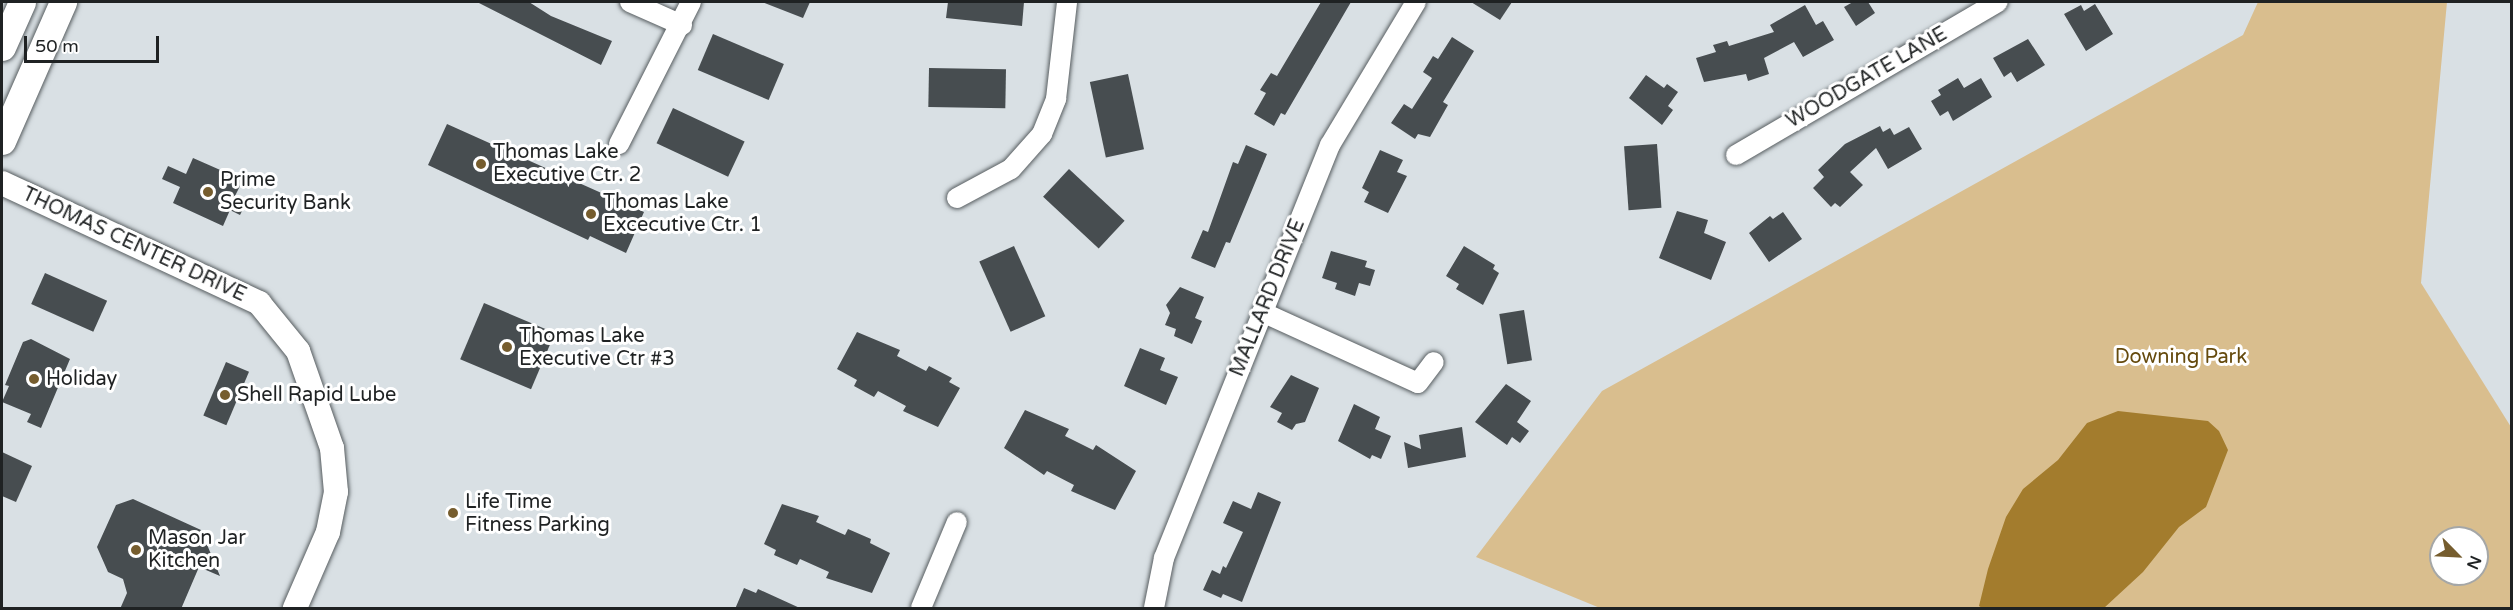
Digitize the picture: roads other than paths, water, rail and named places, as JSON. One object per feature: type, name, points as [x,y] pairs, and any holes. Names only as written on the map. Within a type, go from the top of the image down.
[{"type":"main road","points":[[2,47],[22,2]]},
{"type":"main road","points":[[2,141],[63,2]]},
{"type":"street","points":[[630,2],[682,26]]},
{"type":"street","points":[[619,144],[682,26],[691,2]]},
{"type":"street","points":[[957,198],[1011,169],[1042,134],[1056,99],[1067,2]]},
{"type":"street","name":"MALLARD DRIVE","points":[[1154,609],[1164,558],[1330,145],[1416,2]]},
{"type":"street","name":"WOODGATE LANE","points":[[1737,155],[1998,2]]},
{"type":"street","name":"THOMAS CENTER DRIVE","points":[[2,183],[259,303],[298,351],[332,448],[336,492],[328,532],[295,609]]},
{"type":"street","points":[[1262,312],[1418,383],[1434,362]]},
{"type":"street","points":[[921,609],[957,522]]},
{"type":"place","name":"Thomas Lake Executive Ctr. 2","points":[[481,164]]},
{"type":"place","name":"Prime Security Bank","points":[[208,192]]},
{"type":"place","name":"Thomas Lake Excecutive Ctr. 1","points":[[591,214]]},
{"type":"place","name":"Thomas Lake Executive Ctr #3","points":[[507,347]]},
{"type":"place","name":"Holiday","points":[[34,379]]},
{"type":"place","name":"Shell Rapid Lube","points":[[225,395]]},
{"type":"place","name":"Life Time Fitness Parking","points":[[453,513]]},
{"type":"place","name":"Mason Jar Kitchen","points":[[136,550]]},
{"type":"park label","name":"Downing Park","points":[[2181,357]]}]
